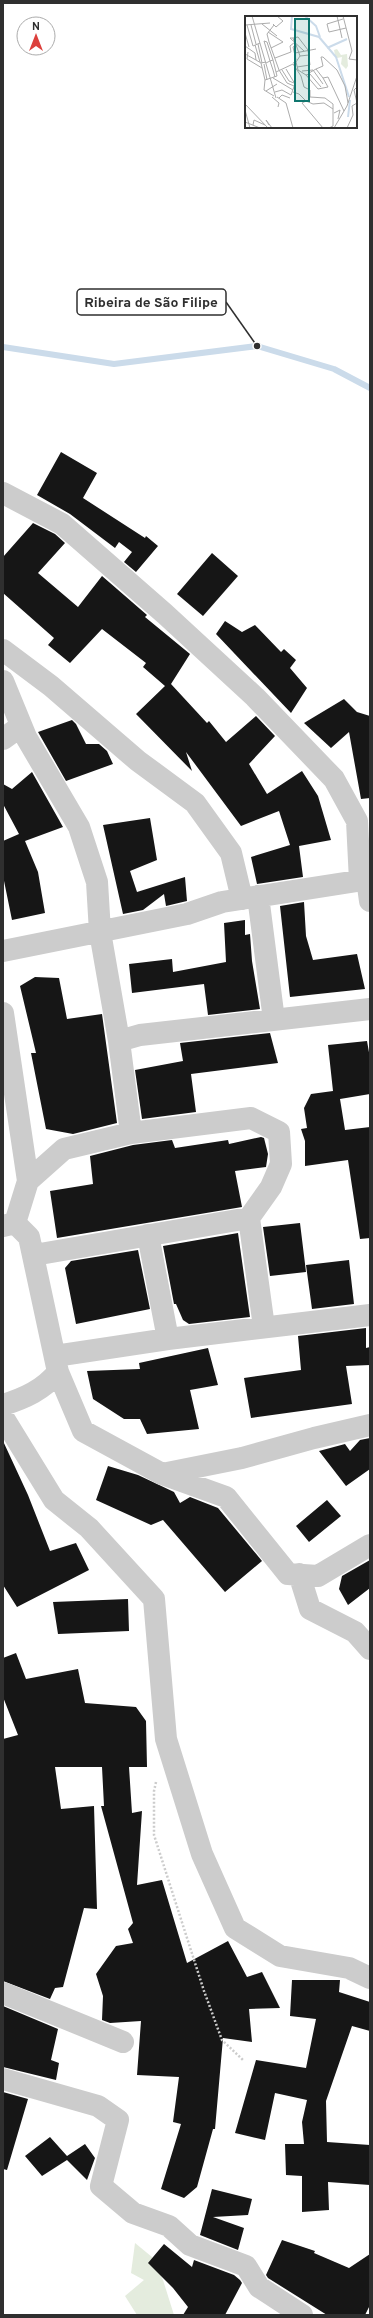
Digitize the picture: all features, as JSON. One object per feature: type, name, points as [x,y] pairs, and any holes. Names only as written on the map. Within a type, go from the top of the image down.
[{"type":"street","points":[[3,493],[62,524],[165,614],[255,697],[334,779],[357,820],[370,901]]},
{"type":"street","points":[[3,650],[51,686],[138,761],[195,803],[231,853],[250,898],[274,1020]]},
{"type":"street","points":[[3,681],[21,726],[33,750],[79,827],[97,882],[100,932],[119,1041],[131,1133]]},
{"type":"street","points":[[3,739],[21,726]]},
{"type":"street","points":[[3,951],[187,914],[222,902],[366,880]]},
{"type":"street","points":[[119,1041],[140,1035],[370,1009]]},
{"type":"street","points":[[3,1012],[28,1181]]},
{"type":"street","points":[[264,1327],[249,1218],[271,1187],[281,1164],[279,1132],[251,1118],[131,1133],[64,1149],[28,1181],[9,1224],[29,1237],[57,1364],[83,1431],[162,1474],[226,1497],[288,1574],[318,1576],[370,1545]]},
{"type":"street","points":[[34,1255],[249,1218]]},
{"type":"street","points":[[148,1235],[168,1339]]},
{"type":"street","points":[[57,1364],[168,1339],[370,1315]]},
{"type":"street","points":[[3,1405],[36,1393],[48,1384],[57,1364]]},
{"type":"street","points":[[3,1417],[54,1500],[89,1528],[154,1599],[166,1738],[202,1854],[235,1928],[280,1956],[349,1968],[370,1978]]},
{"type":"street","points":[[162,1474],[242,1458],[314,1438],[370,1425]]},
{"type":"street","points":[[299,1574],[310,1609],[355,1632],[370,1649]]},
{"type":"street","points":[[3,1994],[123,2042]]},
{"type":"street","points":[[3,2079],[98,2106],[118,2120],[101,2186],[133,2213],[169,2226],[190,2245],[246,2266],[258,2287],[302,2315]]},
{"type":"path","points":[[157,1776],[154,1791],[154,1835],[204,1991],[222,2040],[243,2060]]},
{"type":"shaded area","points":[[135,2243],[152,2257],[163,2280],[174,2315],[137,2315],[125,2296],[144,2280],[131,2273]]},
{"type":"building","points":[[61,452],[97,473],[83,498],[145,538],[146,536],[158,546],[136,572],[124,562],[132,552],[119,542],[115,548],[70,514],[37,495]]},
{"type":"building","points":[[33,523],[55,534],[65,543],[38,573],[78,607],[102,576],[147,615],[145,617],[190,654],[171,684],[207,723],[209,721],[226,742],[256,716],[275,736],[249,764],[267,794],[302,771],[318,796],[331,840],[299,846],[303,877],[257,884],[251,857],[290,845],[279,811],[241,826],[186,752],[192,771],[136,714],[165,686],[143,667],[146,663],[102,629],[70,663],[48,645],[54,638],[3,593],[3,557]]},
{"type":"building","points":[[212,553],[238,576],[203,616],[177,594]]},
{"type":"building","points":[[225,621],[242,632],[255,625],[281,652],[284,649],[296,660],[290,668],[307,688],[291,713],[216,634]]},
{"type":"building","points":[[344,699],[357,712],[370,716],[370,798],[361,799],[349,732],[331,748],[304,723]]},
{"type":"building","points":[[72,720],[76,724],[86,744],[99,744],[107,751],[113,764],[66,781],[38,732]]},
{"type":"building","points":[[32,772],[63,827],[25,841],[38,872],[45,913],[12,920],[3,876],[3,841],[19,834],[3,804],[3,784],[12,789]]},
{"type":"building","points":[[150,818],[157,860],[130,871],[137,892],[185,877],[187,901],[166,906],[164,894],[143,910],[123,914],[103,825]]},
{"type":"building","points":[[304,902],[306,936],[313,960],[357,954],[365,989],[290,997],[280,906]]},
{"type":"building","points":[[245,920],[245,935],[250,934],[252,961],[260,1009],[208,1015],[204,984],[132,993],[129,964],[172,959],[173,972],[226,962],[224,923]]},
{"type":"building","points":[[35,977],[59,978],[67,1019],[102,1014],[117,1123],[73,1134],[46,1129],[31,1053],[36,1053],[20,986]]},
{"type":"building","points":[[270,1033],[278,1063],[191,1074],[196,1112],[142,1119],[135,1070],[183,1061],[180,1043]]},
{"type":"building","points":[[367,1041],[370,1058],[370,1094],[340,1099],[345,1130],[370,1127],[370,1238],[360,1239],[348,1160],[305,1166],[305,1141],[301,1129],[307,1128],[304,1108],[311,1094],[333,1091],[328,1045]]},
{"type":"building","points":[[261,1137],[264,1138],[268,1154],[266,1167],[235,1171],[242,1207],[57,1238],[50,1191],[93,1184],[90,1156],[133,1145],[172,1140],[175,1148],[228,1140],[229,1144]]},
{"type":"building","points":[[300,1223],[306,1272],[270,1276],[263,1227]]},
{"type":"building","points":[[238,1233],[250,1317],[189,1324],[183,1320],[176,1304],[174,1304],[163,1246]]},
{"type":"building","points":[[138,1250],[150,1309],[76,1324],[65,1268],[71,1261]]},
{"type":"building","points":[[349,1260],[354,1304],[312,1309],[306,1265]]},
{"type":"building","points":[[366,1328],[366,1348],[370,1347],[370,1365],[346,1366],[352,1404],[251,1418],[244,1378],[301,1370],[298,1336]]},
{"type":"building","points":[[208,1348],[218,1385],[190,1390],[199,1429],[147,1434],[140,1419],[124,1419],[93,1399],[87,1371],[140,1369],[139,1363]]},
{"type":"building","points":[[370,1438],[370,1469],[346,1486],[319,1451],[345,1444],[350,1451],[360,1440]]},
{"type":"building","points":[[3,1441],[28,1495],[50,1551],[76,1543],[89,1570],[17,1607],[3,1585]]},
{"type":"building","points":[[108,1466],[138,1475],[174,1492],[180,1503],[190,1497],[218,1508],[262,1561],[225,1592],[163,1520],[151,1525],[96,1500]]},
{"type":"building","points":[[327,1500],[341,1516],[309,1542],[296,1526]]},
{"type":"building","points":[[370,1560],[370,1588],[348,1605],[339,1589],[342,1576]]},
{"type":"building","points":[[128,1599],[129,1631],[58,1634],[53,1602]]},
{"type":"building","points":[[16,1653],[26,1679],[78,1669],[85,1703],[136,1707],[146,1721],[147,1767],[129,1767],[132,1813],[142,1811],[137,1885],[162,1880],[187,1963],[228,1941],[247,1977],[262,1972],[280,2008],[249,2009],[252,2042],[223,2038],[215,2129],[213,2129],[197,2187],[184,2198],[161,2189],[181,2124],[173,2122],[179,2077],[137,2075],[141,2021],[110,2023],[102,2020],[103,1996],[96,1974],[116,1946],[133,1943],[128,1929],[133,1923],[101,1806],[104,1806],[102,1767],[55,1767],[61,1809],[94,1806],[97,1909],[84,1908],[63,1987],[55,1988],[50,1999],[3,1981],[3,1739],[18,1735],[3,1697],[3,1658]]},
{"type":"building","points":[[292,1980],[340,1980],[339,1992],[370,2002],[370,2031],[352,2026],[326,2101],[327,2142],[370,2145],[370,2185],[328,2182],[329,2210],[302,2212],[302,2176],[286,2175],[285,2144],[304,2144],[302,2122],[307,2100],[275,2093],[265,2140],[235,2133],[256,2060],[306,2068],[316,2019],[290,2016]]},
{"type":"building","points":[[3,2006],[58,2029],[51,2060],[59,2063],[56,2080],[3,2067]]},
{"type":"building","points":[[3,2092],[28,2099],[7,2170],[3,2169]]},
{"type":"building","points":[[50,2137],[67,2156],[85,2144],[95,2158],[87,2180],[67,2160],[42,2176],[25,2156]]},
{"type":"building","points":[[212,2189],[252,2199],[248,2215],[213,2217],[244,2228],[238,2250],[200,2235]]},
{"type":"building","points":[[282,2240],[315,2251],[314,2253],[349,2268],[370,2254],[370,2305],[365,2315],[327,2315],[268,2278],[266,2275]]},
{"type":"building","points":[[164,2244],[192,2267],[194,2260],[234,2275],[240,2280],[242,2283],[225,2315],[183,2315],[188,2307],[173,2288],[148,2263]]},
{"type":"waterway","points":[[3,347],[114,364],[257,346],[334,369],[370,388]]},
{"type":"place","name":"Ribeira de São Filipe","points":[[257,346]]}]
